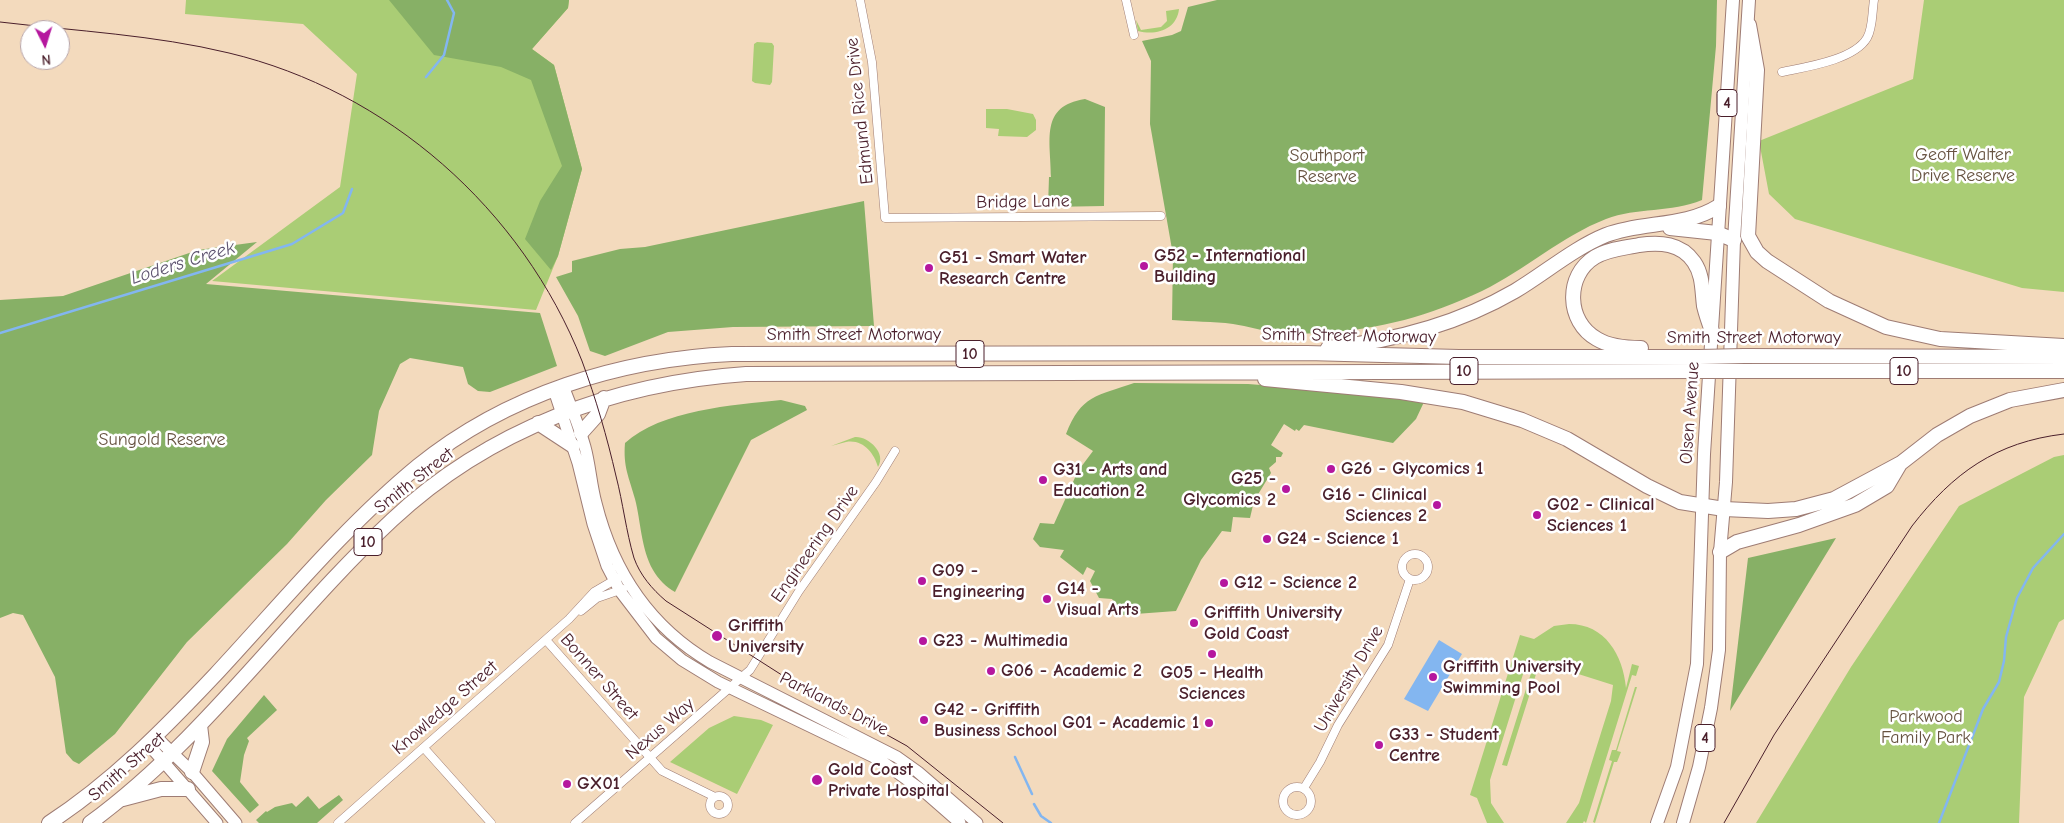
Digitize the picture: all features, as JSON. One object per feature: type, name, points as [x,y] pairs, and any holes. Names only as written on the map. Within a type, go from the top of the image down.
[{"type":"highway","points":[[1749,25],[1757,70],[1748,236],[1757,252],[1829,301],[1886,327],[1940,339],[2064,346]]},
{"type":"highway","points":[[1307,354],[1324,348],[1380,341],[1445,323],[1515,291],[1606,235],[1693,218],[1719,206]]},
{"type":"highway","points":[[1656,226],[1717,232],[1734,240]]},
{"type":"highway","points":[[1698,356],[1684,350],[1626,347],[1597,339],[1582,326],[1575,311],[1573,294],[1577,278],[1587,263],[1611,250],[1652,243],[1680,248],[1693,260],[1699,269],[1704,307],[1712,331]]},
{"type":"highway","name":"Smith Street Motorway","points":[[634,365],[665,359],[732,354],[2064,357]]},
{"type":"highway","name":"Smith Street","points":[[49,823],[90,794],[152,741],[366,514],[400,481],[437,452],[465,433],[512,407],[596,374],[634,365]]},
{"type":"highway","name":"Smith Street Motorway","points":[[746,374],[2064,371]]},
{"type":"highway","points":[[1230,373],[1270,380],[1409,393],[1462,402],[1495,411],[1574,442],[1664,495],[1687,504],[1774,511],[1812,506],[1848,493],[1901,464],[1937,435],[1979,412],[2026,396],[2064,390]]},
{"type":"highway","name":"Smith Street","points":[[90,823],[121,800],[168,758],[393,518],[433,485],[460,466],[538,423],[604,398],[677,381],[746,374]]},
{"type":"highway","points":[[581,433],[598,414],[604,398]]},
{"type":"highway","points":[[538,423],[573,446]]},
{"type":"highway","points":[[1720,552],[1737,542],[1824,517],[1869,498],[1890,483],[1901,464]]},
{"type":"highway","points":[[192,772],[202,742],[200,725]]},
{"type":"highway","points":[[121,800],[161,789],[188,789]]},
{"type":"main road","name":"Olsen Avenue","points":[[1657,823],[1677,767],[1688,721],[1697,664],[1702,506],[1717,232],[1734,0]]},
{"type":"main road","name":"Olsen Avenue","points":[[1683,823],[1700,767],[1719,650],[1720,552],[1724,508],[1734,240],[1749,25],[1749,0]]},
{"type":"street","name":"Edmund Rice Drive","points":[[860,0],[872,62],[885,218]]},
{"type":"street","points":[[1126,0],[1134,35]]},
{"type":"street","points":[[1782,72],[1824,63],[1860,47],[1868,37],[1874,0]]},
{"type":"street","name":"Bridge Lane","points":[[885,218],[1161,216]]},
{"type":"street","name":"Parklands Drive","points":[[558,388],[567,411],[581,433],[600,519],[618,578]]},
{"type":"street","name":"Parklands Drive","points":[[567,411],[573,446],[593,524],[618,578],[663,645],[693,668],[880,760],[963,820],[976,823]]},
{"type":"street","name":"Engineering Drive","points":[[742,678],[761,655],[799,591],[876,482],[895,451]]},
{"type":"street","name":"Knowledge Street","points":[[338,823],[546,640],[594,592],[618,578]]},
{"type":"street","name":"University Drive","points":[[1304,788],[1338,724],[1388,644],[1410,579]]},
{"type":"street","name":"Parklands Drive","points":[[625,589],[654,619],[686,647],[742,678],[885,750],[918,772],[963,820]]},
{"type":"street","name":"Knowledge Street","points":[[572,616],[597,598],[625,589]]},
{"type":"street","name":"Bonner Street","points":[[546,640],[650,758],[665,772],[715,797]]},
{"type":"street","name":"Nexus Way","points":[[575,823],[742,678]]},
{"type":"street","points":[[152,741],[168,758],[188,789],[217,823]]},
{"type":"street","points":[[424,748],[491,823]]},
{"type":"street","points":[[168,758],[192,772],[236,823]]},
{"type":"street","points":[[1304,788],[1310,795],[1311,805],[1306,813],[1297,819],[1285,810],[1284,796],[1290,789],[1304,788]]},
{"type":"street","points":[[715,797],[725,798],[729,804],[726,812],[718,819],[710,806],[715,797]]},
{"type":"green space","points":[[186,0],[569,0],[568,8],[532,49],[554,65],[582,169],[558,256],[536,310],[212,281],[340,187],[357,74],[303,24],[185,14]]},
{"type":"green space","points":[[389,0],[569,0],[568,8],[532,49],[554,65],[582,169],[558,256],[551,270],[525,239],[540,201],[562,166],[531,80],[501,67],[434,55]]},
{"type":"green space","name":"Southport Reserve","points":[[1217,0],[1717,0],[1716,46],[1702,200],[1678,207],[1618,215],[1606,219],[1574,234],[1498,283],[1482,291],[1443,308],[1385,325],[1323,333],[1288,334],[1225,323],[1172,320],[1173,255],[1150,124],[1151,61],[1142,41],[1172,35],[1181,31],[1188,7]]},
{"type":"green space","name":"Geoff Walter Drive Reserve","points":[[1924,0],[2064,0],[2064,292],[2022,288],[1795,219],[1769,194],[1759,141],[1913,79]]},
{"type":"green space","points":[[1179,9],[1174,22],[1165,29],[1159,32],[1138,31],[1136,20],[1141,30],[1161,27],[1167,21],[1166,11]]},
{"type":"green space","points":[[757,42],[772,43],[774,46],[772,82],[770,85],[752,81],[754,44]]},
{"type":"green space","points":[[1085,99],[1105,107],[1104,206],[1048,207],[1049,177],[1051,177],[1050,138],[1054,117],[1060,109],[1070,103]]},
{"type":"green space","points":[[986,109],[1007,109],[1033,114],[1036,120],[1036,130],[1027,137],[998,136],[999,129],[986,128]]},
{"type":"green space","points":[[864,201],[874,326],[733,327],[668,332],[605,356],[590,351],[578,316],[556,277],[572,272],[572,261],[620,249],[645,247]]},
{"type":"green space","name":"Sungold Reserve","points":[[257,242],[206,284],[540,313],[557,366],[490,392],[478,391],[468,384],[463,367],[410,358],[400,364],[379,411],[372,455],[326,500],[287,544],[187,642],[115,734],[79,764],[73,761],[66,753],[55,677],[23,615],[13,613],[0,618],[0,300],[63,296],[198,250]]},
{"type":"green space","points":[[1134,383],[1248,384],[1365,393],[1424,402],[1416,419],[1393,443],[1304,425],[1299,431],[1296,429],[1295,431],[1284,424],[1271,445],[1283,453],[1281,457],[1276,457],[1276,462],[1269,468],[1271,473],[1254,501],[1250,518],[1233,517],[1231,532],[1222,531],[1201,560],[1176,611],[1122,615],[1112,599],[1099,598],[1090,581],[1095,571],[1087,567],[1083,575],[1060,557],[1064,550],[1040,547],[1033,539],[1040,523],[1054,524],[1078,471],[1093,451],[1066,434],[1078,411],[1084,404],[1100,395]]},
{"type":"green space","points":[[781,400],[805,406],[807,410],[751,440],[675,592],[657,577],[649,562],[626,465],[625,443],[640,432],[678,416],[720,407]]},
{"type":"green space","points":[[855,437],[865,439],[875,446],[880,456],[878,467],[871,452],[863,445],[846,442],[831,446]]},
{"type":"green space","name":"Parkwood Family Park","points":[[2064,455],[2064,619],[2059,622],[2024,697],[2019,823],[1756,823],[1851,667],[1959,506],[2054,457]]},
{"type":"green space","points":[[1836,538],[1730,711],[1748,558]]},
{"type":"green space","points":[[1582,625],[1593,629],[1610,644],[1621,664],[1626,688],[1632,664],[1639,666],[1636,676],[1632,675],[1586,823],[1584,821],[1583,823],[1566,823],[1579,803],[1611,701],[1613,685],[1531,659],[1524,671],[1490,780],[1491,803],[1504,823],[1487,823],[1477,798],[1470,795],[1520,635],[1534,639],[1554,626]]},
{"type":"green space","points":[[1532,670],[1537,671],[1507,766],[1502,765]]},
{"type":"green space","points":[[1635,687],[1637,687],[1617,751],[1621,752],[1617,762],[1614,762],[1595,823],[1593,822],[1612,761],[1609,760],[1612,750],[1616,750]]},
{"type":"green space","points":[[264,695],[277,710],[247,738],[249,741],[244,755],[240,782],[259,805],[250,813],[212,771],[227,739]]},
{"type":"green space","points":[[734,716],[761,720],[773,725],[737,794],[670,762],[709,728]]},
{"type":"green space","points":[[339,795],[343,800],[317,823],[259,823],[256,820],[266,811],[275,807],[292,803],[296,807],[308,796],[319,809]]},
{"type":"water","name":"Griffith University Swimming Pool","points":[[1439,640],[1462,654],[1428,711],[1404,699]]},
{"type":"waterway","name":"Loders Creek","points":[[426,77],[444,55],[454,13],[447,0]]},
{"type":"waterway","name":"Loders Creek","points":[[0,333],[292,244],[343,213],[352,189]]},
{"type":"waterway","points":[[1939,823],[1983,709],[1999,682],[2004,661],[2006,637],[2017,598],[2033,568],[2064,534]]},
{"type":"waterway","points":[[1015,757],[1032,794]]},
{"type":"waterway","points":[[1034,804],[1041,816],[1051,823]]},
{"type":"tram line","points":[[0,22],[173,42],[229,53],[287,71],[343,96],[395,127],[443,164],[486,207],[524,254],[556,306],[582,361],[597,404],[613,461],[634,558],[651,587],[666,601],[799,686],[907,746],[1003,823]]},
{"type":"tram line","points":[[1724,823],[1774,735],[1912,526],[1928,507],[1943,490],[1978,463],[2017,444],[2064,434]]},
{"type":"place","name":"G52 - International Building","points":[[1144,266]]},
{"type":"place","name":"G51 - Smart Water Research Centre","points":[[929,268]]},
{"type":"place","name":"G26 - Glycomics 1","points":[[1331,469]]},
{"type":"place","name":"G31 - Arts and Education 2","points":[[1043,480]]},
{"type":"place","name":"G25 - Glycomics 2","points":[[1286,489]]},
{"type":"place","name":"G16 - Clinical Sciences 2","points":[[1437,505]]},
{"type":"place","name":"G02 - Clinical Sciences 1","points":[[1537,515]]},
{"type":"place","name":"G24 - Science 1","points":[[1267,539]]},
{"type":"place","name":"G09 - Engineering","points":[[922,581]]},
{"type":"place","name":"G12 - Science 2","points":[[1224,583]]},
{"type":"place","name":"G14 - Visual Arts","points":[[1047,599]]},
{"type":"place","name":"Griffith University Gold Coast","points":[[1194,623]]},
{"type":"place","name":"Griffith University","points":[[717,636]]},
{"type":"place","name":"G23 - Multimedia","points":[[923,641]]},
{"type":"place","name":"G05 - Health Sciences","points":[[1212,654]]},
{"type":"place","name":"G06 - Academic 2","points":[[991,671]]},
{"type":"place","name":"Griffith University Swimming Pool","points":[[1433,677]]},
{"type":"place","name":"G42 - Griffith Business School","points":[[924,720]]},
{"type":"place","name":"G01 - Academic 1","points":[[1209,723]]},
{"type":"place","name":"G33 - Student Centre","points":[[1379,745]]},
{"type":"place","name":"Gold Coast Private Hospital","points":[[817,780]]},
{"type":"place","name":"GX01","points":[[567,784]]}]
